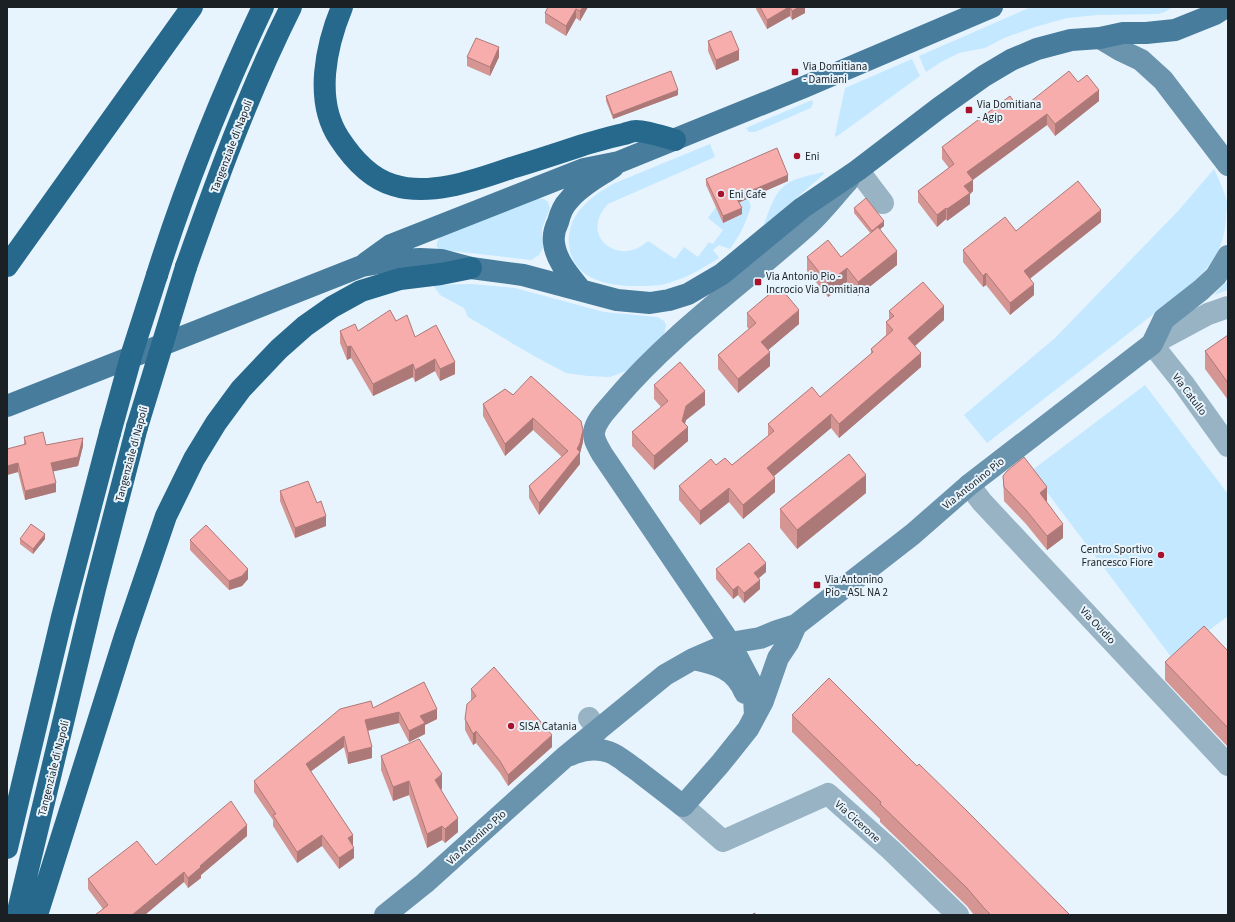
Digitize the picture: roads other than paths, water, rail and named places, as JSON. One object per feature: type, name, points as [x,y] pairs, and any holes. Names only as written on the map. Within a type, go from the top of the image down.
[{"type":"highway","points":[[7,266],[192,7]]},
{"type":"highway","points":[[7,848],[62,617],[132,353],[168,241],[217,108],[263,7]]},
{"type":"highway","name":"Tangenziale di Napoli","points":[[17,915],[137,427],[186,267],[203,218],[263,64],[291,7]]},
{"type":"highway","points":[[342,7],[328,47],[326,66],[326,95],[328,113],[335,132],[353,158],[373,175],[391,185],[402,188],[421,188],[444,187],[466,183],[591,142],[636,131],[674,140]]},
{"type":"highway","points":[[37,915],[45,885],[125,636],[166,516],[194,459],[216,423],[241,389],[279,349],[305,326],[332,307],[361,291],[400,279],[441,274],[470,268]]},
{"type":"main road","points":[[362,266],[391,245],[584,169],[619,162],[761,105],[992,7]]},
{"type":"main road","points":[[1175,30],[1189,7]]},
{"type":"main road","points":[[7,406],[362,266],[398,260],[441,260],[470,268],[523,275],[617,300],[634,302],[650,303],[669,300],[688,294],[722,274],[802,208],[858,170],[939,108],[984,76],[1011,60],[1037,49],[1071,40],[1100,38],[1123,33],[1146,34],[1175,30],[1215,14],[1226,7]]},
{"type":"main road","points":[[581,290],[564,268],[558,256],[553,242],[555,227],[568,200],[588,183],[619,162]]},
{"type":"street","points":[[1100,38],[1141,60],[1163,80],[1228,165]]},
{"type":"street","points":[[755,716],[754,697],[751,682],[730,643],[602,454],[596,443],[594,433],[599,420],[625,388],[651,361],[680,333],[811,223],[858,170],[883,203]]},
{"type":"street","name":"Via Antonino Pio","points":[[1152,344],[1164,319],[1201,290],[1216,276],[1228,256]]},
{"type":"street","name":"Via Antonino Pio","points":[[385,915],[425,882],[566,756],[593,724],[620,711],[665,675],[693,659],[730,643],[760,638],[776,630],[796,625],[913,534],[969,485],[1152,344],[1208,314],[1228,307]]},
{"type":"street","name":"Via Catullo","points":[[1152,344],[1228,446]]},
{"type":"street","name":"Via Ovidio","points":[[969,485],[982,502],[1228,764]]},
{"type":"street","name":"Via Antonino Pio","points":[[566,756],[583,749],[594,749],[608,752],[621,759],[683,806],[748,729],[763,701],[778,658],[788,643],[796,625]]},
{"type":"street","points":[[693,659],[719,666],[736,678],[743,689],[755,716]]},
{"type":"street","name":"Via Antonino Pio","points":[[620,711],[610,726],[609,738],[613,748],[621,759]]},
{"type":"street","name":"Via Cicerone","points":[[683,806],[723,841],[828,794],[891,850],[958,915]]},
{"type":"place","name":"Via Domitiana - Damiani","points":[[795,72]]},
{"type":"place","name":"Via Domitiana - Agip","points":[[969,110]]},
{"type":"place","name":"Eni","points":[[797,156]]},
{"type":"place","name":"Eni Cafe","points":[[721,194]]},
{"type":"place","name":"Via Antonio Pio - Incrocio Via Domitiana","points":[[758,282]]},
{"type":"place","name":"Centro Sportivo Francesco Fiore","points":[[1161,555]]},
{"type":"place","name":"Via Antonino Pio - ASL NA 2","points":[[817,585]]},
{"type":"place","name":"SISA Catania","points":[[511,726]]}]
